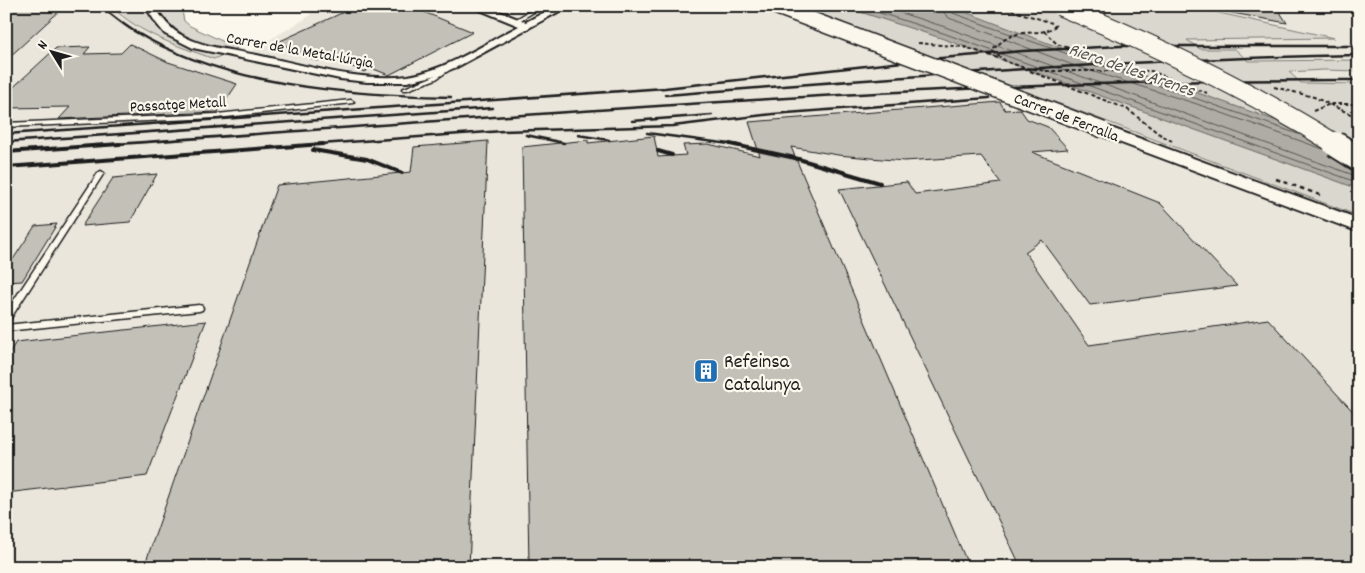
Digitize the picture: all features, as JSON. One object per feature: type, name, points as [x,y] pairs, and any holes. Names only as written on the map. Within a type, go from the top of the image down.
[{"type":"highway","points":[[1060,6],[1186,61],[1264,102],[1359,159]]},
{"type":"highway","points":[[1086,6],[1192,53],[1253,83],[1359,144]]},
{"type":"street","name":"Carrer de la Metal·lúrgia","points":[[150,6],[164,29],[186,42],[209,49],[340,76],[367,79],[406,79],[429,74],[452,65],[564,6]]},
{"type":"street","points":[[475,6],[528,26]]},
{"type":"street","name":"Carrer de Ferralla","points":[[775,6],[1359,226]]},
{"type":"lane","points":[[514,21],[542,6]]},
{"type":"lane","points":[[405,89],[434,78],[452,65]]},
{"type":"lane","name":"Passatge Metall","points":[[6,125],[218,116],[351,102]]},
{"type":"lane","points":[[6,319],[101,173]]},
{"type":"lane","points":[[6,328],[199,308]]},
{"type":"path","points":[[998,6],[1056,25],[1051,30],[1044,32],[1025,32],[1002,39],[992,51],[999,58]]},
{"type":"path","points":[[1354,6],[1357,9],[1355,15]]},
{"type":"path","points":[[1044,32],[1057,44],[1137,69],[1160,73],[1185,86],[1212,95]]},
{"type":"path","points":[[917,43],[964,47],[999,58],[1127,109],[1158,133],[1179,143]]},
{"type":"path","points":[[1026,69],[1092,72],[1137,69]]},
{"type":"path","points":[[1308,114],[1330,104],[1359,104]]},
{"type":"path","points":[[1330,104],[1339,111],[1359,118]]},
{"type":"shaded area","points":[[6,6],[110,6],[123,18],[214,59],[237,48],[251,51],[308,17],[315,6],[798,6],[1359,216],[1359,567],[6,567]]},
{"type":"shaded area","points":[[110,6],[181,6],[184,21],[190,26],[237,48],[214,59],[172,44],[147,32]]},
{"type":"shaded area","points":[[798,6],[842,6],[941,38],[1359,189],[1359,216]]},
{"type":"shaded area","points":[[949,6],[1187,6],[1334,38],[1187,40],[1200,49],[1235,49],[1248,61],[1359,60],[1359,71],[1323,70],[1289,72],[1301,83],[1359,84],[1359,150],[1198,93],[1082,56]]},
{"type":"shaded area","points":[[1187,6],[1359,6],[1359,60],[1248,61],[1235,49],[1200,49],[1186,39],[1331,38]]},
{"type":"shaded area","points":[[1323,70],[1359,71],[1359,84],[1301,83],[1288,72]]},
{"type":"water","points":[[842,6],[949,6],[1082,56],[1198,93],[1359,150],[1359,189],[941,38]]},
{"type":"building","points":[[6,6],[65,6],[6,60]]},
{"type":"building","points":[[357,6],[409,6],[473,32],[389,75],[371,68],[364,72],[328,56],[317,61],[278,42]]},
{"type":"building","points":[[1227,6],[1276,6],[1287,23],[1227,12]]},
{"type":"building","points":[[130,44],[168,62],[237,84],[218,112],[59,119],[70,107],[6,108],[6,94],[56,48],[90,47],[84,54],[121,53]]},
{"type":"building","points":[[1000,102],[1005,110],[1020,109],[1027,119],[1048,127],[1068,149],[1032,152],[1160,203],[1237,286],[1090,305],[1042,240],[1025,252],[1089,345],[1268,319],[1359,418],[1359,558],[1314,567],[1021,567],[839,189],[907,182],[915,194],[1001,183],[981,156],[904,161],[838,155],[791,147],[969,567],[529,567],[522,147],[654,136],[658,157],[686,155],[683,145],[708,144],[760,156],[749,122]]},
{"type":"building","points":[[488,141],[469,567],[144,567],[277,185],[411,172],[414,147]]},
{"type":"building","points":[[157,174],[130,222],[82,226],[113,178]]},
{"type":"building","points":[[57,224],[22,281],[6,282],[6,270],[35,226]]},
{"type":"building","points":[[206,321],[147,476],[6,493],[6,358],[16,342]]},
{"type":"railway","points":[[100,6],[130,28],[169,50],[246,76],[329,90],[370,94],[451,97]]},
{"type":"railway","points":[[6,134],[665,88],[930,59],[1023,51],[1121,46],[1359,46]]},
{"type":"railway","points":[[665,95],[925,75],[1098,65],[1185,60],[1359,55]]},
{"type":"railway","points":[[102,145],[573,111],[887,92],[1202,81],[1359,80]]},
{"type":"railway","points":[[306,145],[503,131],[673,126],[773,114],[989,98]]},
{"type":"railway","points":[[6,142],[493,108]]},
{"type":"railway","points":[[632,121],[712,115]]},
{"type":"railway","points":[[647,133],[731,144]]},
{"type":"railway","points":[[526,135],[564,143]]},
{"type":"railway","points":[[578,135],[609,140]]},
{"type":"railway","points":[[6,152],[120,144]]},
{"type":"railway","points":[[6,167],[323,144]]},
{"type":"railway","points":[[731,144],[737,145]]},
{"type":"railway","points":[[731,144],[795,158],[880,183]]},
{"type":"railway","points":[[313,150],[367,159],[402,173]]},
{"type":"railway","points":[[658,151],[672,155]]},
{"type":"place","name":"Refeinsa Catalunya","points":[[706,371]]},
{"type":"water label","name":"Riera de les Arenes","points":[[1132,69]]}]
